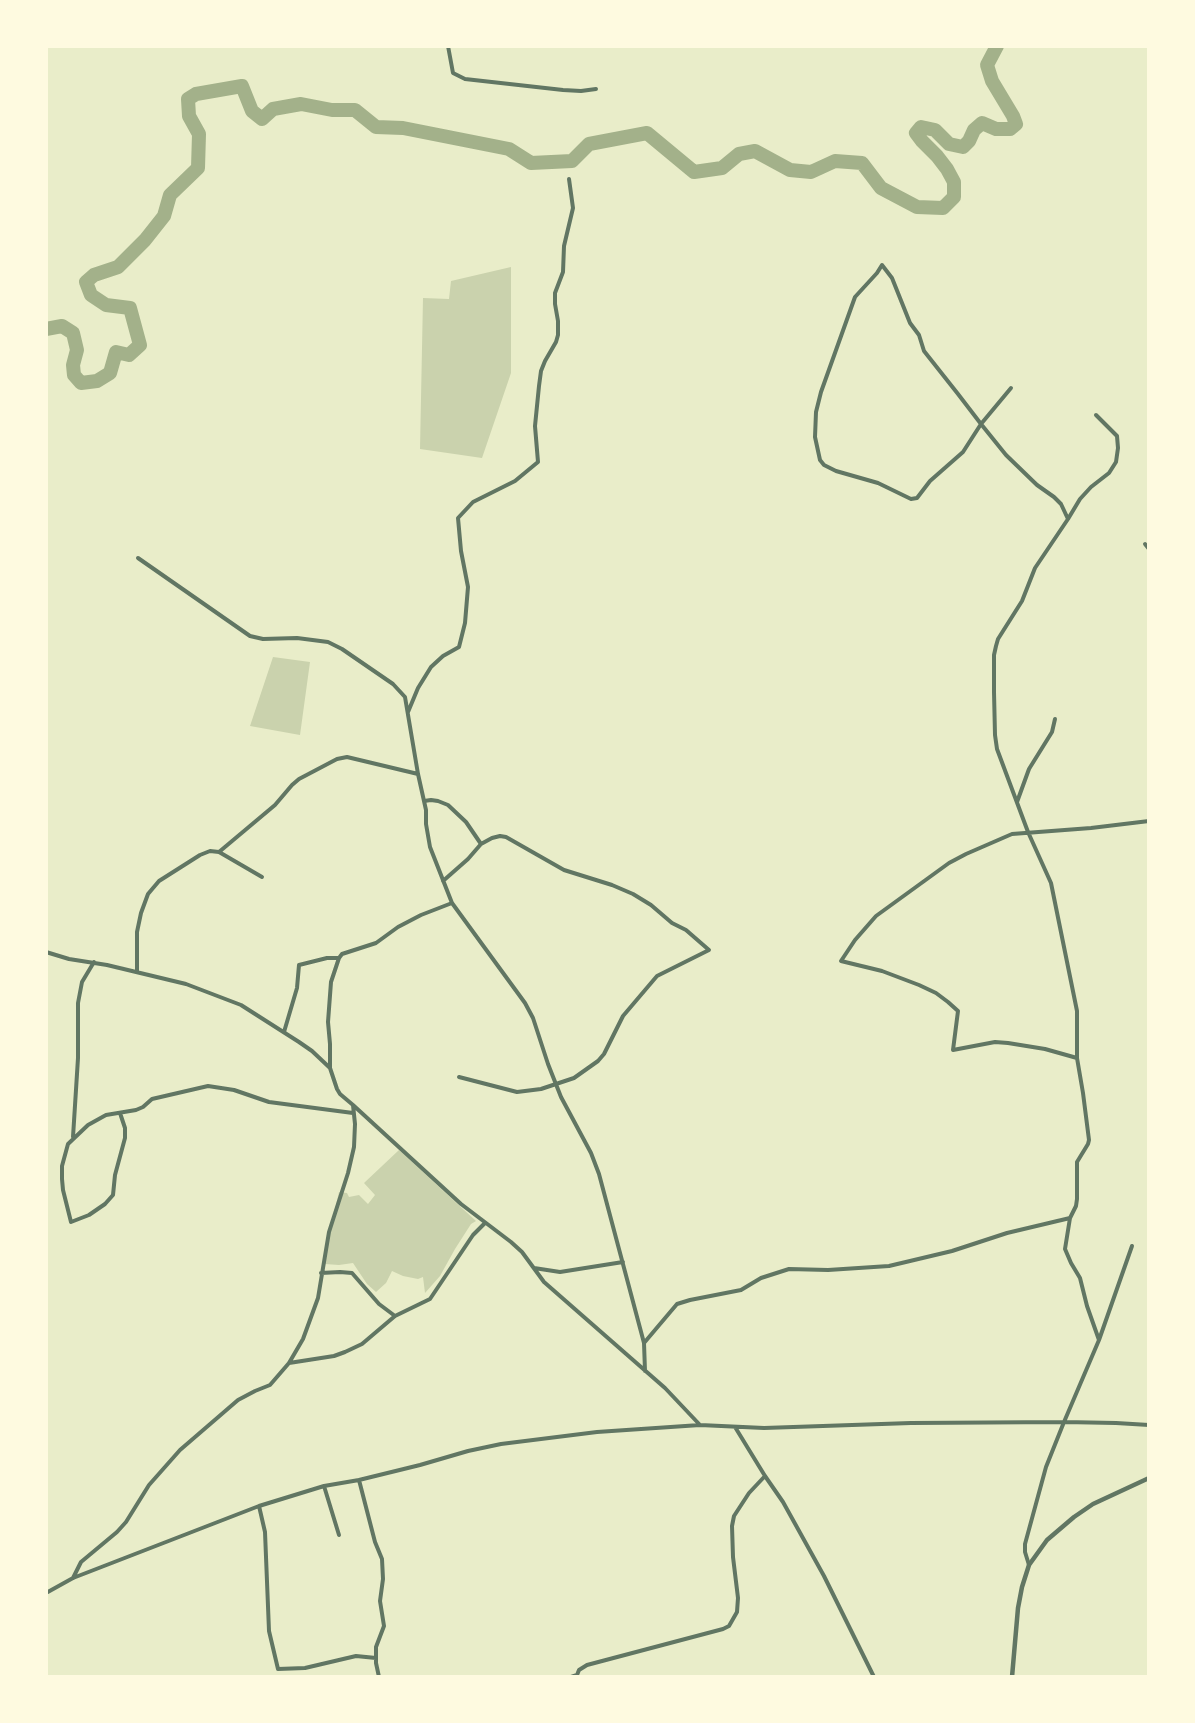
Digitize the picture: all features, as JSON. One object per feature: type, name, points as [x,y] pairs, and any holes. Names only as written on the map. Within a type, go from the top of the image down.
[{"type":"street","points":[[448,46],[453,73],[465,79],[563,90],[581,91],[596,89]]},
{"type":"street","points":[[408,712],[418,688],[431,667],[443,656],[459,647],[465,623],[468,587],[461,551],[458,518],[472,502],[515,481],[538,462],[535,426],[538,394],[541,370],[558,335],[555,293],[563,272],[562,254],[573,208],[569,179]]},
{"type":"street","points":[[1011,388],[981,424],[963,452],[930,481],[917,498],[911,499],[878,484],[836,471],[824,465],[820,460],[815,436],[816,412],[820,392],[856,297],[882,265],[892,278],[910,323],[919,335],[924,351],[981,424],[1006,455],[1037,485],[1054,496],[1061,504],[1068,520]]},
{"type":"street","points":[[1096,415],[1117,436],[1116,462],[1109,473],[1091,486],[1080,499],[1068,520],[1050,543],[1035,568],[1022,602],[998,639],[994,655],[995,741],[1028,832],[1049,876],[1078,1011],[1077,1058],[1084,1093],[1089,1140],[1077,1162],[1078,1194],[1076,1206],[1070,1218],[1065,1249],[1080,1278],[1087,1306],[1100,1340]]},
{"type":"street","points":[[1145,544],[1149,549]]},
{"type":"street","points":[[138,558],[250,636],[263,639],[316,639],[328,642],[342,649],[393,684],[405,697],[424,801],[430,847],[452,903],[525,1003],[533,1018],[561,1097],[591,1153],[599,1174],[644,1343],[645,1371]]},
{"type":"street","points":[[1017,802],[1029,769],[1052,732],[1055,719]]},
{"type":"street","points":[[219,852],[275,805],[299,779],[337,758],[347,757],[418,774]]},
{"type":"street","points":[[424,801],[438,801],[448,805],[466,822],[481,844]]},
{"type":"street","points":[[1077,1058],[1045,1049],[995,1042],[953,1050],[958,1011],[948,1002],[919,985],[874,969],[841,961],[854,940],[876,916],[949,863],[1007,836],[1028,832],[1071,830],[1149,821]]},
{"type":"street","points":[[443,881],[468,859],[481,844],[492,838],[506,837],[564,870],[612,885],[632,894],[672,923],[686,930],[709,950],[657,976],[623,1016],[604,1054],[598,1061],[574,1078],[556,1085],[517,1092],[459,1077]]},
{"type":"street","points":[[137,972],[137,932],[143,906],[150,890],[159,881],[200,854],[210,851],[219,852],[262,877]]},
{"type":"street","points":[[452,903],[421,914],[398,927],[376,943],[342,954],[339,958],[331,982],[328,1022],[330,1068],[336,1089],[461,1204],[522,1252],[544,1282],[607,1335],[665,1388],[700,1425]]},
{"type":"street","points":[[46,952],[69,959],[94,962],[186,984],[220,997],[241,1006],[284,1032],[312,1051],[330,1068]]},
{"type":"street","points":[[284,1032],[297,988],[299,965],[328,958],[339,958]]},
{"type":"street","points":[[73,1137],[78,1058],[78,1003],[82,982],[94,962]]},
{"type":"street","points":[[120,1113],[125,1128],[125,1138],[113,1195],[105,1204],[89,1215],[71,1222],[62,1179],[62,1166],[68,1144],[73,1137],[106,1115],[136,1110],[152,1099],[208,1086],[234,1090],[269,1102],[354,1113]]},
{"type":"street","points":[[73,1578],[81,1562],[126,1522],[149,1486],[180,1450],[238,1400],[270,1385],[289,1363],[303,1339],[318,1298],[329,1232],[354,1147],[356,1132],[353,1105]]},
{"type":"street","points":[[644,1343],[677,1304],[741,1290],[761,1278],[789,1269],[828,1270],[896,1265],[952,1251],[1007,1232],[1070,1218]]},
{"type":"street","points":[[289,1363],[334,1356],[345,1352],[362,1344],[395,1316],[430,1299],[469,1241],[485,1223]]},
{"type":"street","points":[[1029,1565],[1025,1552],[1027,1535],[1046,1467],[1100,1340],[1132,1246]]},
{"type":"street","points":[[534,1268],[560,1272],[623,1262]]},
{"type":"street","points":[[321,1273],[352,1273],[379,1304],[395,1316]]},
{"type":"street","points":[[46,1593],[73,1578],[259,1506],[324,1486],[359,1480],[501,1444],[596,1432],[700,1425],[821,1428],[911,1423],[1064,1422],[1149,1425]]},
{"type":"street","points":[[735,1427],[765,1476],[784,1502],[811,1551],[874,1677]]},
{"type":"street","points":[[571,1677],[577,1676],[579,1670],[587,1665],[729,1626],[737,1612],[738,1598],[732,1557],[732,1526],[734,1516],[749,1493],[765,1476]]},
{"type":"street","points":[[1012,1677],[1018,1608],[1029,1565],[1047,1540],[1074,1517],[1093,1504],[1149,1478]]},
{"type":"street","points":[[359,1480],[375,1542],[382,1559],[383,1579],[380,1601],[384,1626],[376,1642],[379,1677]]},
{"type":"street","points":[[324,1486],[339,1535]]},
{"type":"street","points":[[259,1506],[265,1532],[269,1630],[278,1669],[305,1668],[356,1656],[376,1658]]},
{"type":"green space","points":[[511,267],[511,373],[482,458],[420,449],[423,298],[449,299],[451,281]]},
{"type":"green space","points":[[273,657],[310,662],[300,735],[250,726]]},
{"type":"green space","points":[[399,1150],[476,1221],[471,1224],[440,1276],[425,1293],[423,1277],[418,1279],[403,1276],[392,1271],[386,1283],[376,1292],[367,1284],[353,1263],[325,1264],[323,1258],[339,1192],[347,1193],[349,1197],[359,1195],[368,1204],[375,1195],[364,1183]]},
{"type":"waterway","points":[[46,329],[62,326],[73,333],[77,350],[73,365],[74,375],[81,383],[97,381],[110,373],[116,352],[129,355],[140,345],[130,308],[106,305],[91,295],[86,282],[94,275],[118,267],[145,240],[164,216],[170,195],[198,168],[199,134],[189,116],[188,99],[196,94],[242,86],[252,111],[262,119],[273,109],[301,104],[332,110],[355,110],[376,127],[403,128],[509,149],[531,163],[572,161],[589,144],[647,133],[694,172],[722,168],[739,154],[755,151],[790,170],[811,172],[835,161],[862,163],[881,188],[917,207],[943,208],[954,197],[954,182],[937,156],[916,133],[921,127],[935,130],[949,144],[963,147],[969,141],[974,130],[982,123],[996,129],[1010,129],[1016,124],[992,81],[987,65],[997,46]]}]
